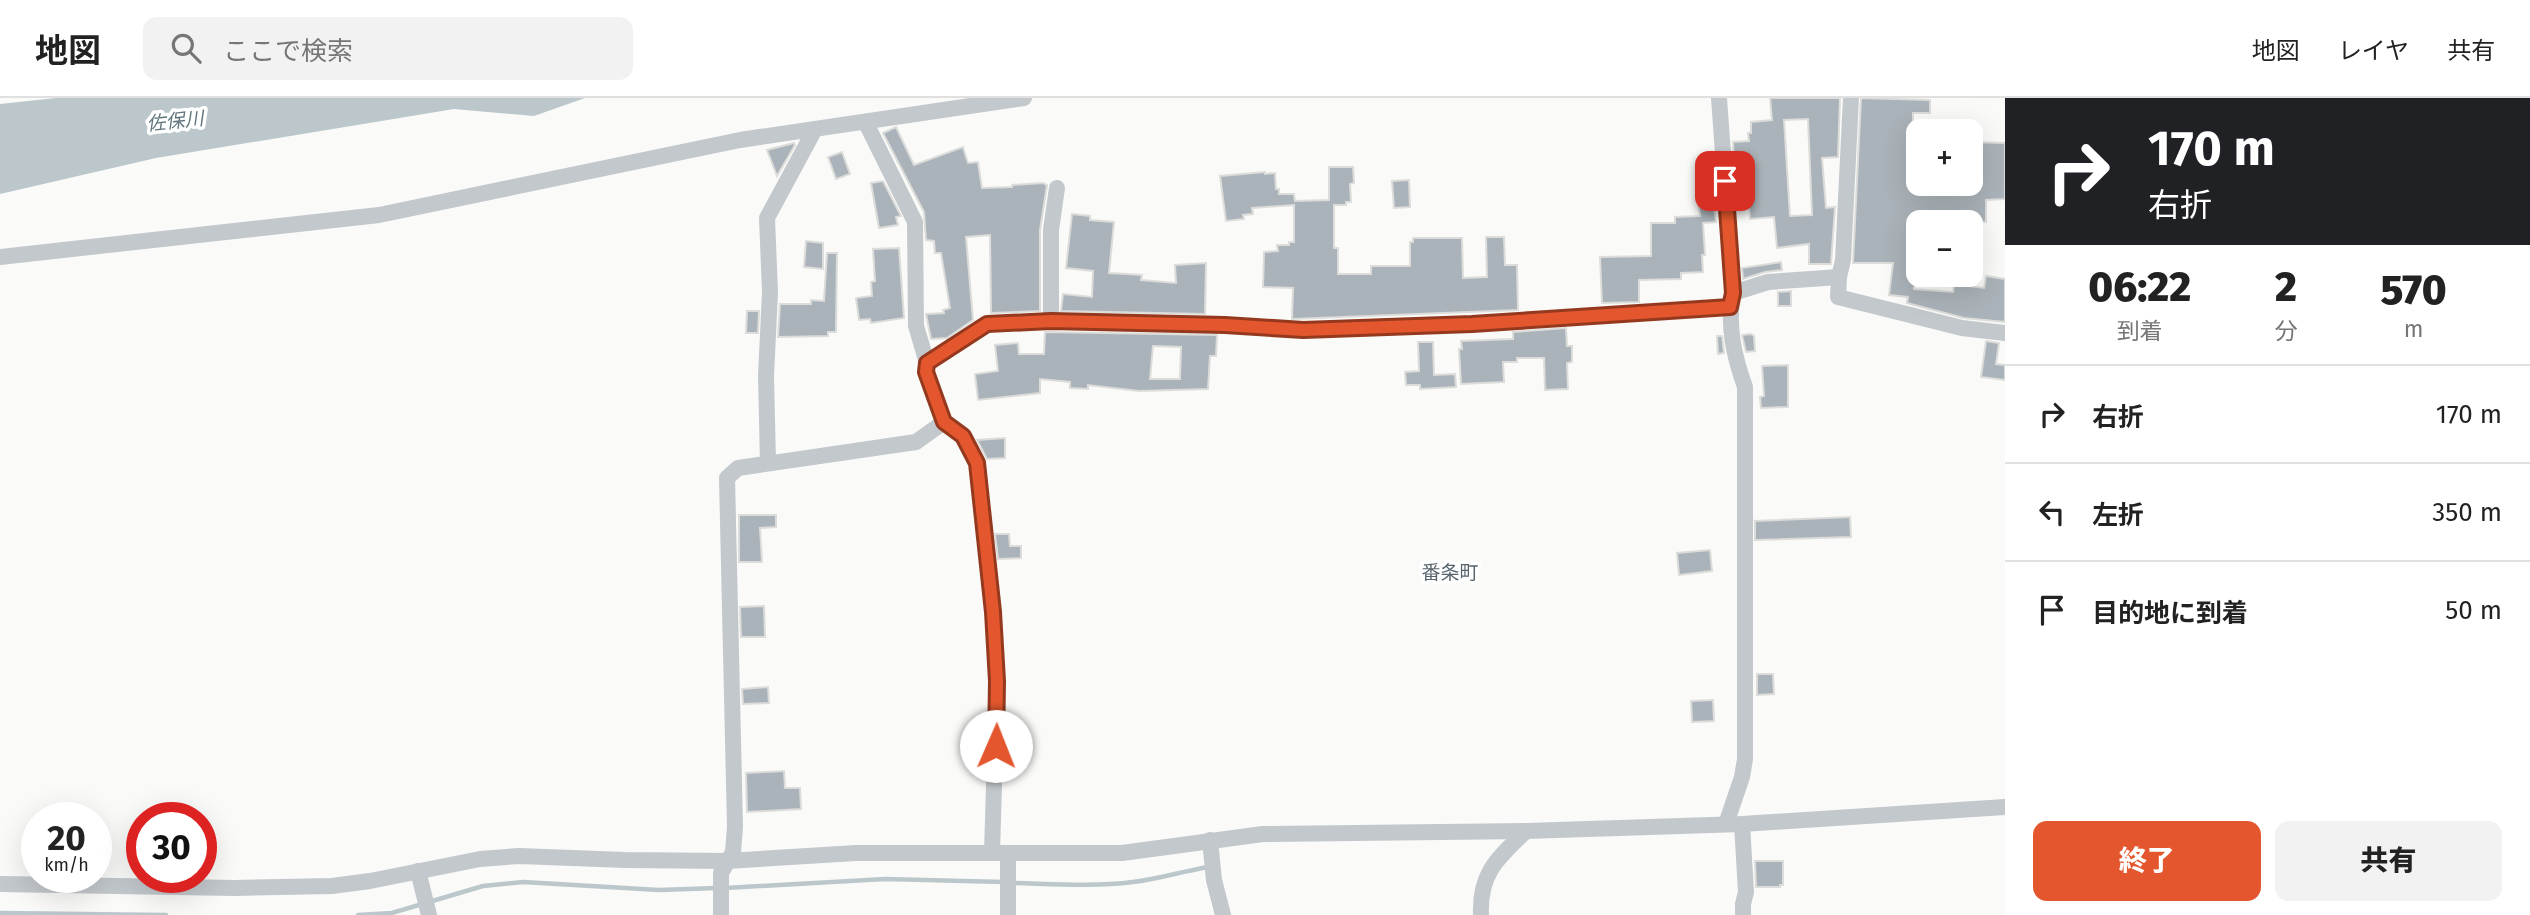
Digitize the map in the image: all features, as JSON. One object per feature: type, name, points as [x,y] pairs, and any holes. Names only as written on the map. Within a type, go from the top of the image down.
[{"type":"street","points":[[0,257],[379,215],[740,140],[1024,98]]},
{"type":"street","points":[[1719,98],[1733,353],[1745,387],[1745,759],[1734,824],[1746,892],[1743,915]]},
{"type":"street","points":[[1851,98],[1843,260],[1838,298],[1962,328],[2005,334]]},
{"type":"street","points":[[866,123],[915,222],[916,326],[927,363],[926,372],[944,422],[963,436],[977,463],[993,612],[997,681],[992,853]]},
{"type":"street","points":[[768,463],[766,376],[770,292],[766,218],[815,129]]},
{"type":"street","points":[[1051,321],[1051,230],[1058,188]]},
{"type":"street","points":[[927,363],[987,324],[1051,321],[1225,325],[1303,330],[1472,324],[1732,300],[1768,282],[1839,277]]},
{"type":"street","points":[[721,915],[721,873],[733,852],[735,827],[727,478],[738,468],[916,442],[944,422]]},
{"type":"street","points":[[0,884],[282,888],[332,886],[480,859],[519,856],[727,860],[856,853],[1122,853],[1263,834],[1526,831],[1734,824],[2005,807]]},
{"type":"street","points":[[1481,915],[1480,898],[1484,879],[1491,867],[1526,831]]},
{"type":"street","points":[[1210,840],[1214,880],[1223,915]]},
{"type":"street","points":[[1008,915],[1009,853]]},
{"type":"street","points":[[418,871],[429,915]]},
{"type":"water","name":"佐保川","points":[[56,98],[585,98],[534,116],[454,109],[156,158],[0,194],[0,104]]},
{"type":"building","points":[[1770,98],[1840,98],[1838,157],[1822,158],[1826,208],[1835,207],[1831,264],[1809,264],[1809,244],[1777,248],[1774,217],[1750,219],[1748,193],[1736,194],[1733,142],[1749,141],[1751,122],[1772,120]],"holes":[[[1808,119],[1812,215],[1790,216],[1784,120]]]},
{"type":"building","points":[[1861,98],[1930,100],[1930,113],[1913,113],[1913,119],[1906,119],[1906,196],[1983,196],[1983,142],[2005,143],[2005,199],[1986,200],[1986,222],[1983,222],[1983,210],[1906,210],[1906,287],[1953,292],[1954,287],[1984,288],[1986,276],[2005,279],[2005,322],[1964,318],[1907,303],[1908,297],[1889,295],[1893,263],[1853,263]]},
{"type":"building","points":[[896,127],[914,165],[963,147],[968,163],[978,162],[982,188],[1043,183],[1047,185],[1040,230],[1040,311],[991,313],[990,235],[966,237],[973,320],[947,338],[931,339],[926,314],[944,313],[943,310],[950,308],[941,253],[935,253],[934,241],[926,240],[924,212],[883,133]]},
{"type":"building","points":[[794,143],[795,145],[777,176],[767,150]]},
{"type":"building","points":[[842,152],[850,174],[836,179],[828,157]]},
{"type":"building","points":[[1329,167],[1353,167],[1351,202],[1334,205],[1334,248],[1338,248],[1338,274],[1371,274],[1371,266],[1410,266],[1410,242],[1413,242],[1413,238],[1462,238],[1463,278],[1487,277],[1486,237],[1504,237],[1505,265],[1517,265],[1518,310],[1292,319],[1293,288],[1263,287],[1264,252],[1278,251],[1277,245],[1294,242],[1294,205],[1252,208],[1253,214],[1243,215],[1244,219],[1226,221],[1220,176],[1275,173],[1279,194],[1294,194],[1295,201],[1329,200]]},
{"type":"building","points":[[1409,180],[1410,207],[1394,208],[1392,181]]},
{"type":"building","points":[[883,181],[901,216],[896,217],[898,225],[879,228],[871,183]]},
{"type":"building","points":[[1714,206],[1716,222],[1703,223],[1703,272],[1681,273],[1681,279],[1639,280],[1639,302],[1602,303],[1600,257],[1651,256],[1651,223],[1675,223],[1675,217],[1700,216],[1699,207]]},
{"type":"building","points":[[1072,214],[1090,216],[1090,220],[1114,222],[1109,273],[1142,275],[1141,280],[1176,283],[1175,265],[1206,263],[1205,314],[1061,311],[1063,294],[1092,297],[1093,271],[1066,268]]},
{"type":"building","points":[[806,241],[823,243],[823,269],[804,267]]},
{"type":"building","points":[[899,248],[904,318],[871,323],[870,319],[859,320],[856,298],[872,296],[871,282],[875,281],[873,249]]},
{"type":"building","points":[[827,253],[837,253],[836,332],[828,332],[828,336],[778,337],[780,304],[811,304],[811,300],[824,301]]},
{"type":"building","points":[[1781,262],[1782,270],[1743,279],[1742,268]]},
{"type":"building","points":[[1791,291],[1791,306],[1778,306],[1778,292]]},
{"type":"building","points":[[747,311],[759,311],[758,333],[746,333]]},
{"type":"building","points":[[1566,328],[1567,346],[1572,346],[1572,362],[1567,363],[1568,389],[1545,390],[1544,358],[1517,358],[1517,362],[1503,362],[1504,382],[1461,384],[1461,341],[1513,339],[1513,332]]},
{"type":"building","points":[[1045,332],[1217,335],[1216,356],[1210,356],[1208,389],[1139,391],[1088,385],[1088,389],[1070,388],[1070,382],[1040,379],[1040,393],[978,400],[975,374],[998,371],[995,345],[1018,343],[1019,354],[1044,354]],"holes":[[[1153,346],[1181,347],[1180,379],[1150,379]]]},
{"type":"building","points":[[1742,335],[1754,336],[1755,351],[1746,352]]},
{"type":"building","points":[[1717,336],[1722,336],[1724,353],[1718,354]]},
{"type":"building","points":[[1986,341],[1999,343],[1996,364],[2005,365],[2005,380],[1981,377]]},
{"type":"building","points":[[1418,342],[1433,342],[1434,375],[1455,374],[1456,387],[1420,389],[1420,385],[1406,385],[1405,372],[1419,371]]},
{"type":"building","points":[[1788,365],[1788,407],[1761,408],[1760,397],[1764,396],[1762,366]]},
{"type":"building","points":[[1005,438],[1005,458],[987,459],[977,440]]},
{"type":"building","points":[[739,515],[776,515],[776,527],[760,528],[762,562],[739,562]]},
{"type":"building","points":[[1850,517],[1851,537],[1755,540],[1755,521]]},
{"type":"building","points":[[995,534],[1009,534],[1010,546],[1021,546],[1021,558],[998,559]]},
{"type":"building","points":[[1710,550],[1712,571],[1679,575],[1677,553]]},
{"type":"building","points":[[764,606],[765,637],[741,637],[740,607]]},
{"type":"building","points":[[1757,674],[1773,674],[1774,694],[1757,695]]},
{"type":"building","points":[[768,687],[769,703],[743,704],[742,689]]},
{"type":"building","points":[[1713,700],[1714,721],[1692,722],[1691,701]]},
{"type":"building","points":[[784,771],[785,788],[800,788],[801,809],[747,812],[746,773]]},
{"type":"building","points":[[1755,861],[1783,861],[1783,885],[1756,887]]},
{"type":"waterway","points":[[1013,883],[1118,884],[1209,867]]},
{"type":"waterway","points":[[726,888],[885,879],[1004,882]]},
{"type":"waterway","points":[[358,915],[392,913],[483,886],[523,882],[659,890],[717,888]]},
{"type":"waterway","points":[[0,913],[166,915]]},
{"type":"district","name":"番条町","points":[[1450,572]]},
{"type":"route","points":[[996,746],[997,681],[993,612],[977,463],[963,436],[944,422],[926,372],[927,363],[987,324],[1051,321],[1225,325],[1303,330],[1472,324],[1730,307],[1733,293],[1725,181]]}]
